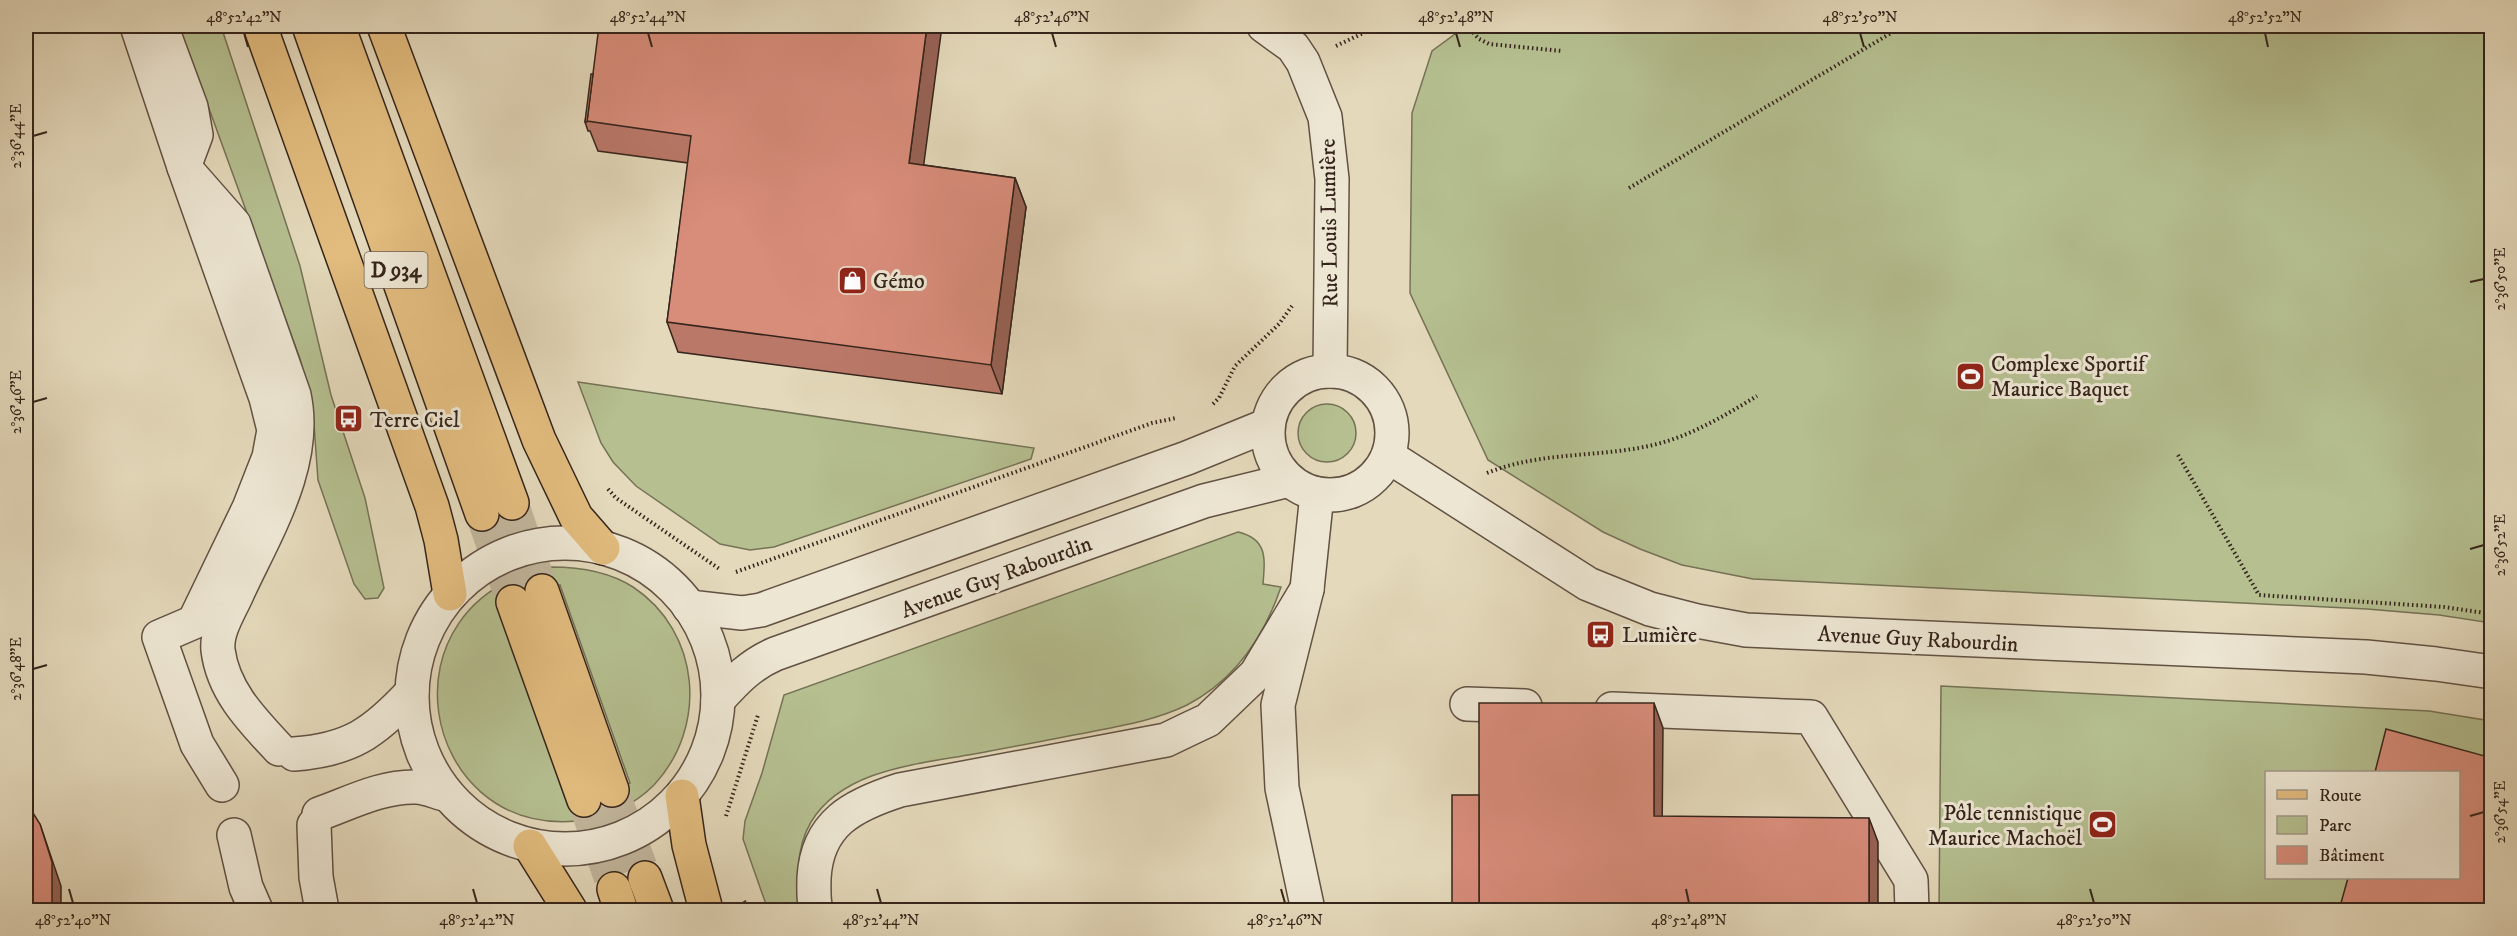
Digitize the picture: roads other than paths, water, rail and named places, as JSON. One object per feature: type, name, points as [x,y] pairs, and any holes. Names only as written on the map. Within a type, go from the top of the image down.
[{"type":"main road","points":[[260,26],[432,506],[441,540],[450,594]]},
{"type":"main road","name":"D 934","points":[[309,26],[497,508],[338,26]]},
{"type":"main road","points":[[384,26],[539,440],[576,517],[603,548]]},
{"type":"main road","points":[[528,597],[598,795]]},
{"type":"main road","points":[[682,796],[689,845],[706,910]]},
{"type":"main road","points":[[530,846],[570,910]]},
{"type":"main road","points":[[645,878],[657,910]]},
{"type":"street","points":[[137,26],[262,387],[274,430],[269,457],[249,508],[194,622],[159,637],[197,744],[222,785]]},
{"type":"street","points":[[162,26],[191,107],[196,135],[184,166]]},
{"type":"street","name":"Rue Louis Lumière","points":[[1264,26],[1293,47],[1303,62],[1324,117],[1332,179],[1330,370]]},
{"type":"street","points":[[1303,62],[1307,26]]},
{"type":"street","points":[[184,166],[234,224],[294,395],[298,414],[292,469],[223,625],[218,648],[226,680],[243,710],[286,751],[322,752],[346,745],[368,733],[391,715],[412,692]]},
{"type":"street","points":[[1330,370],[1350,373],[1368,383],[1382,398],[1390,416],[1393,436],[1388,456],[1380,471],[1368,484],[1352,492],[1334,496],[1303,487],[1276,464],[1269,445],[1268,424],[1273,407],[1283,392],[1296,381],[1312,373],[1330,370]]},
{"type":"street","name":"Avenue Guy Rabourdin","points":[[689,606],[742,613],[761,610],[1187,458],[1268,424]]},
{"type":"street","name":"Avenue Guy Rabourdin","points":[[1388,456],[1588,584],[1650,609],[1697,621],[1746,630],[2366,657],[2492,672]]},
{"type":"street","points":[[1303,487],[1307,589],[1278,705],[1282,788],[1308,910]]},
{"type":"street","name":"Avenue Guy Rabourdin","points":[[718,700],[740,675],[757,662],[1204,501],[1303,487]]},
{"type":"street","points":[[561,543],[603,548],[636,560],[665,580],[689,606],[711,651],[718,700],[713,735],[701,767],[682,796],[651,824],[613,842],[572,850],[530,846],[490,829],[472,818],[448,795],[427,764],[415,729],[412,692],[417,657],[430,624],[450,594],[482,567],[520,549],[561,543]]},
{"type":"street","points":[[816,910],[813,900],[815,861],[830,827],[866,801],[900,790],[1166,740],[1175,736],[1208,720],[1256,674],[1307,589]]},
{"type":"street","points":[[1467,704],[1550,707]]},
{"type":"street","points":[[1586,708],[1811,717],[1911,880],[1912,910]]},
{"type":"street","points":[[322,910],[316,877],[317,820],[367,796],[395,789],[417,787],[448,795]]},
{"type":"street","points":[[234,835],[246,887],[256,910]]},
{"type":"tunnel","points":[[512,503],[542,591]]},
{"type":"tunnel","points":[[482,514],[513,602]]},
{"type":"tunnel","points":[[612,790],[645,878]]},
{"type":"tunnel","points":[[584,800],[614,889]]},
{"type":"place","name":"Gémo","points":[[852,280]]},
{"type":"place","name":"Complexe Sportif Maurice Baquet","points":[[1970,376]]},
{"type":"place","name":"Terre Ciel","points":[[349,419]]},
{"type":"place","name":"Lumière","points":[[1601,634]]},
{"type":"place","name":"Pôle tennistique Maurice Machoël","points":[[2103,825]]}]
